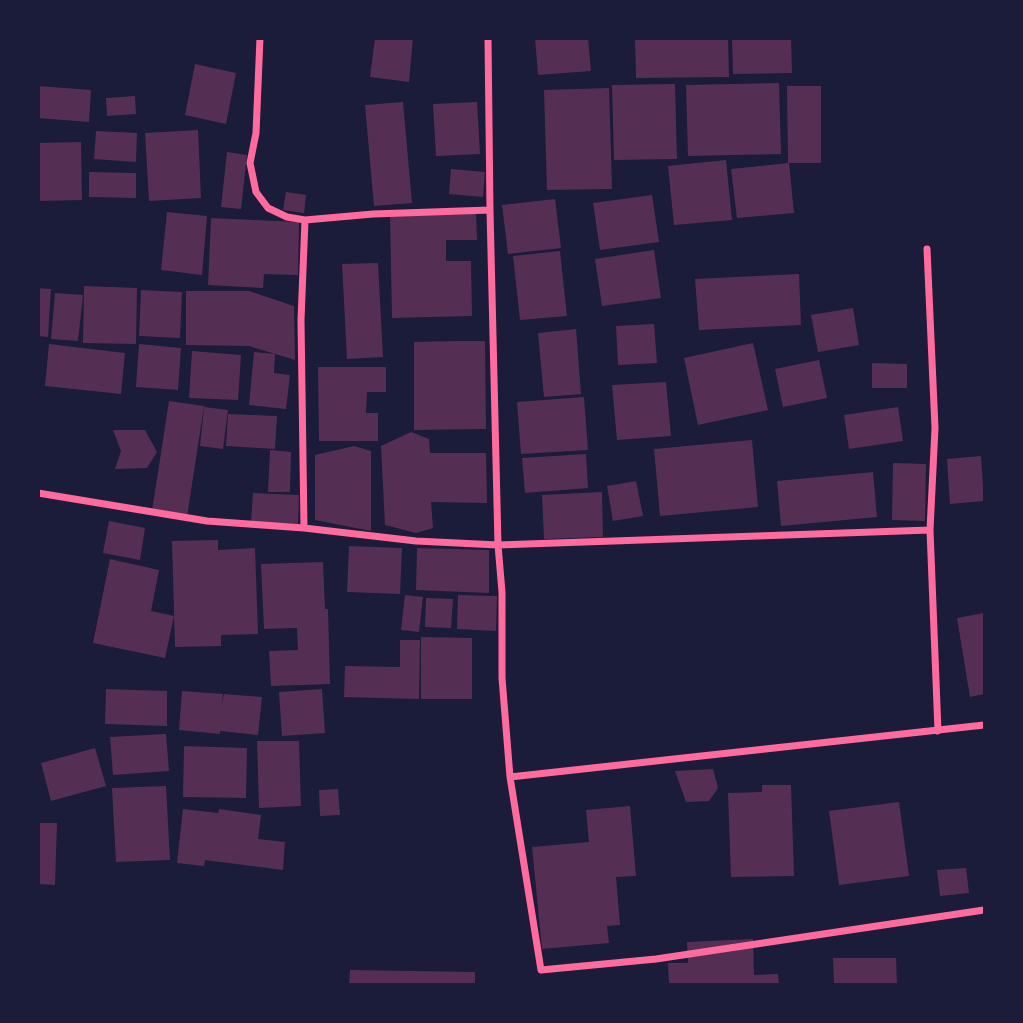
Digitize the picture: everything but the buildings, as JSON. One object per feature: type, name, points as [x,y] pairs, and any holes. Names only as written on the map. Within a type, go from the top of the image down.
[{"type":"street","points":[[261,38],[256,132],[250,163],[256,192],[268,208],[287,217],[305,220],[373,214],[490,210]]},
{"type":"street","points":[[488,38],[502,678],[510,777],[541,970],[656,959],[985,910]]},
{"type":"street","points":[[304,528],[301,320],[305,220]]},
{"type":"street","points":[[927,249],[935,428],[930,530],[938,731]]},
{"type":"street","points":[[38,493],[207,521],[304,528],[416,541],[498,545],[930,530]]},
{"type":"street","points":[[510,777],[985,725]]}]
